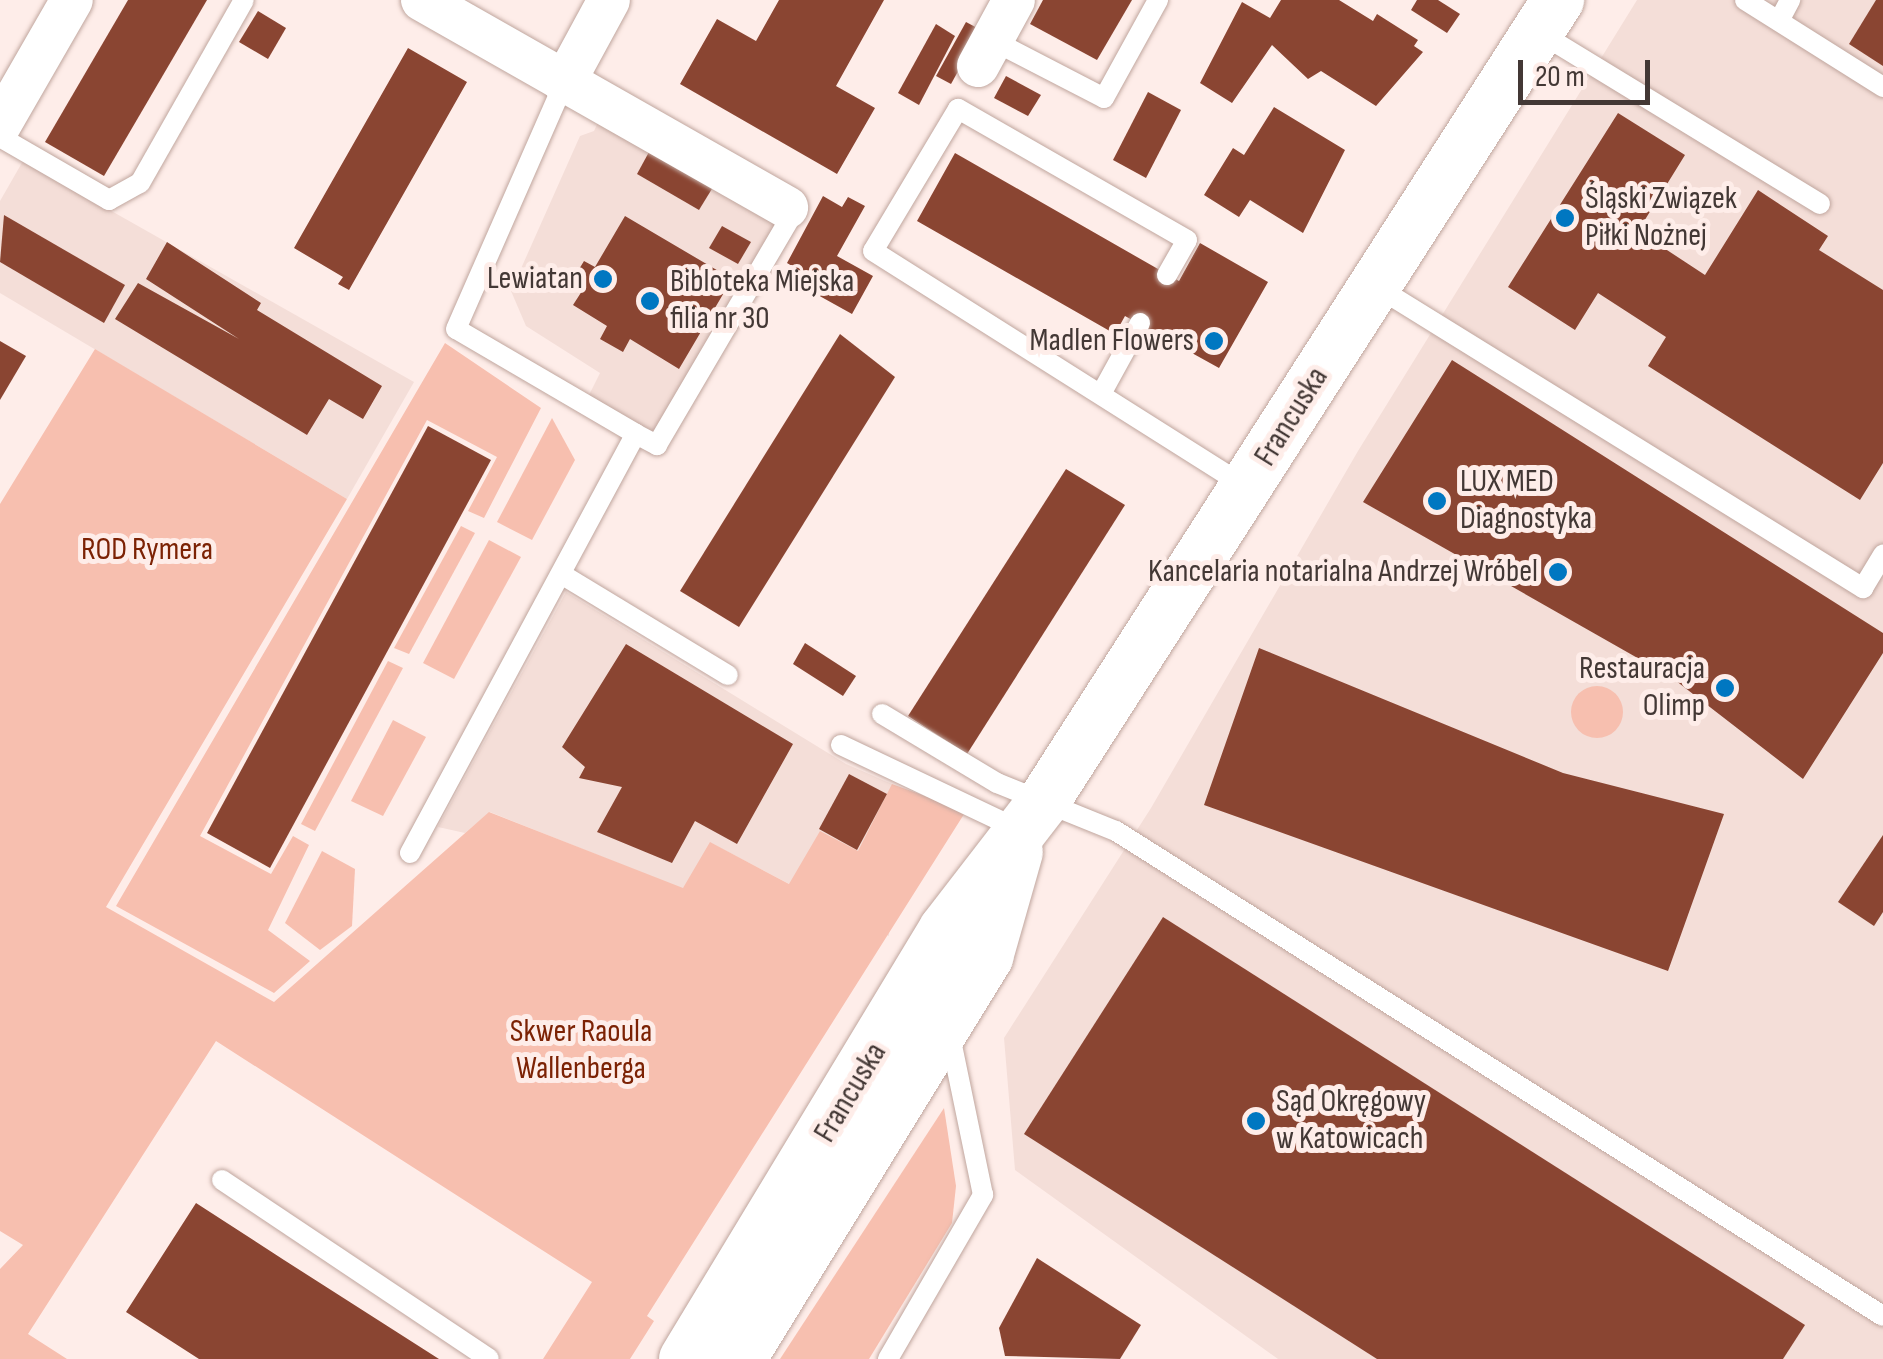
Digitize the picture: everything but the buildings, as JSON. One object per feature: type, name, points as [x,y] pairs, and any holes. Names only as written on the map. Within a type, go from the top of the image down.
[{"type":"street","points":[[0,125],[72,0]]},
{"type":"street","points":[[422,0],[787,207]]},
{"type":"street","points":[[564,82],[609,0]]},
{"type":"street","points":[[985,53],[1014,0]]},
{"type":"street","name":"Francuska","points":[[685,1359],[944,929],[1033,816],[1248,488],[1548,16]]},
{"type":"street","name":"Francuska","points":[[740,1359],[988,957],[1033,816]]},
{"type":"lane","points":[[0,138],[110,200],[140,183],[244,0]]},
{"type":"lane","points":[[985,53],[1104,98],[1158,0]]},
{"type":"lane","points":[[1745,0],[1883,87]]},
{"type":"lane","points":[[1779,21],[1790,0]]},
{"type":"lane","points":[[1548,16],[1820,204]]},
{"type":"lane","points":[[564,82],[456,329],[636,434],[657,444],[791,217],[787,207]]},
{"type":"lane","points":[[1168,274],[1188,240],[958,109],[873,251],[1248,488]]},
{"type":"lane","points":[[1375,286],[1863,588],[1883,556]]},
{"type":"lane","points":[[1101,394],[1140,323]]},
{"type":"lane","points":[[410,853],[636,434]]},
{"type":"lane","points":[[561,574],[728,675]]},
{"type":"lane","points":[[882,714],[997,783],[1033,816]]},
{"type":"lane","points":[[841,745],[1033,816],[1116,831],[1883,1316]]},
{"type":"lane","points":[[888,1359],[983,1196],[948,1023]]},
{"type":"lane","points":[[222,1180],[489,1359]]},
{"type":"shaded area","points":[[1637,0],[1883,0],[1883,1359],[1278,1359],[1015,1170],[1004,1038],[1151,808],[1358,451]]},
{"type":"shaded area","points":[[603,112],[785,213],[653,433],[588,397],[600,373],[526,326],[511,291],[580,136],[594,131]]},
{"type":"shaded area","points":[[23,161],[414,382],[347,499],[0,293],[0,201]]},
{"type":"shaded area","points":[[566,592],[846,764],[892,784],[889,936],[711,843],[683,889],[490,812],[465,833],[438,827]]},
{"type":"green space","points":[[445,343],[541,408],[484,518],[468,511],[497,457],[427,420],[200,836],[271,874],[293,836],[309,845],[268,930],[310,961],[274,993],[116,906]]},
{"type":"green space","points":[[95,349],[347,499],[106,907],[274,1002],[489,812],[683,888],[710,842],[789,884],[820,831],[858,851],[892,784],[966,811],[647,1316],[654,1321],[630,1359],[543,1359],[592,1282],[216,1041],[28,1334],[67,1359],[0,1359],[0,1269],[23,1245],[0,1231],[0,504]]},
{"type":"green space","points":[[552,418],[575,460],[532,540],[497,522]]},
{"type":"green space","points":[[461,526],[475,533],[409,654],[394,648]]},
{"type":"green space","points":[[489,540],[521,557],[454,679],[423,663]]},
{"type":"green space","points":[[388,661],[403,668],[315,831],[301,824]]},
{"type":"green space","points":[[1597,686],[1616,693],[1623,712],[1616,731],[1597,738],[1578,731],[1571,712],[1578,693]]},
{"type":"green space","points":[[393,720],[426,737],[383,816],[351,801]]},
{"type":"green space","points":[[322,851],[355,869],[352,926],[320,950],[285,923]]},
{"type":"green space","points":[[944,1108],[956,1186],[952,1223],[869,1359],[780,1359]]},
{"type":"place","name":"Śląski Związek Piłki Nożnej","points":[[1565,218]]},
{"type":"place","name":"Lewiatan","points":[[603,279]]},
{"type":"place","name":"Bibloteka Miejska filia nr 30","points":[[650,301]]},
{"type":"place","name":"Madlen Flowers","points":[[1214,341]]},
{"type":"place","name":"LUX MED Diagnostyka","points":[[1437,501]]},
{"type":"place","name":"Kancelaria notarialna Andrzej Wróbel","points":[[1558,572]]},
{"type":"place","name":"Restauracja Olimp","points":[[1725,688]]},
{"type":"place","name":"Sąd Okręgowy w Katowicach","points":[[1256,1121]]},
{"type":"park label","name":"ROD Rymera","points":[[147,550]]},
{"type":"park label","name":"Skwer Raoula Wallenberga","points":[[581,1052]]}]
